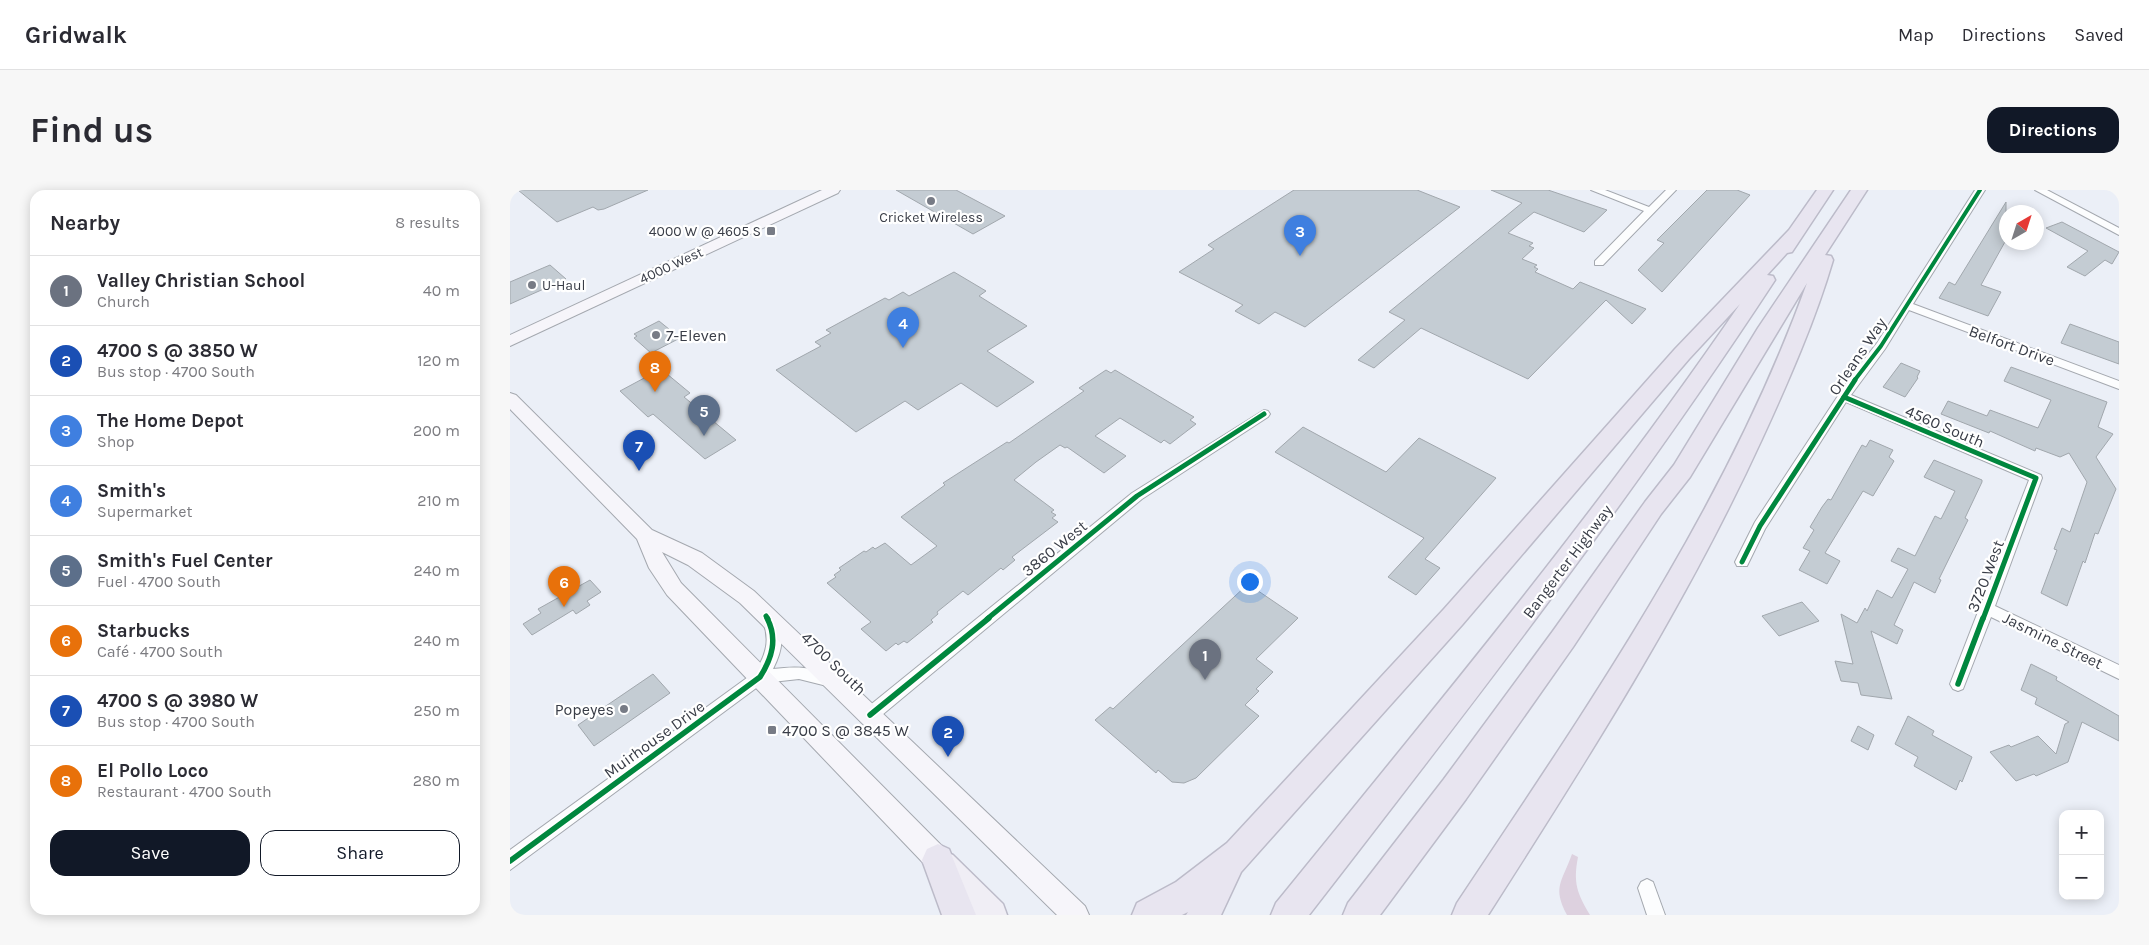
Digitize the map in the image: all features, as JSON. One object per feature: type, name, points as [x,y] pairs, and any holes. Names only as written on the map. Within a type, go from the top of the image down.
[{"type":"highway","name":"Bangerter Highway","points":[[1288,915],[1602,516],[1704,374],[1825,190]]},
{"type":"highway","points":[[1360,915],[1455,789],[1563,639],[1653,508],[1682,471],[1768,328],[1830,237],[1859,190]]},
{"type":"highway","points":[[1203,915],[1222,876],[1238,854],[1463,606],[1682,354],[1795,234]]},
{"type":"highway","points":[[1469,915],[1601,710],[1706,530],[1745,452],[1799,333],[1817,283],[1830,237]]},
{"type":"highway","points":[[1149,915],[1188,894],[1238,854]]},
{"type":"highway","points":[[938,860],[960,915]]},
{"type":"main road","name":"4000 West","points":[[510,341],[833,190]]},
{"type":"main road","name":"4700 South","points":[[510,399],[645,535],[673,547],[723,578],[766,616],[1076,915]]},
{"type":"main road","name":"4700 South","points":[[645,535],[656,562],[674,589],[992,915]]},
{"type":"street","points":[[1596,190],[1652,211]]},
{"type":"street","points":[[1599,263],[1671,190]]},
{"type":"street","name":"Orleans Way","points":[[1742,562],[1760,526],[1844,397],[1881,346],[1980,190]]},
{"type":"street","points":[[2040,190],[2119,232]]},
{"type":"street","name":"Belfort Drive","points":[[1906,305],[2119,385]]},
{"type":"street","name":"4560 South","points":[[1844,397],[2036,478]]},
{"type":"street","name":"3860 West","points":[[870,715],[1137,496],[1264,414]]},
{"type":"street","name":"3720 West","points":[[1958,684],[2036,478]]},
{"type":"street","name":"Jasmine Street","points":[[1986,608],[2119,672]]},
{"type":"street","name":"Muirhouse Drive","points":[[510,861],[760,677],[767,666],[774,644],[774,633],[766,616]]},
{"type":"street","name":"Muirhouse Drive","points":[[760,677],[799,672],[814,674],[838,685]]},
{"type":"street","points":[[1647,888],[1656,915]]},
{"type":"shaded area","points":[[1572,854],[1578,857],[1577,888],[1590,915],[1567,915],[1562,905],[1559,891],[1560,884]]},
{"type":"building","points":[[518,190],[648,190],[604,209],[598,210],[593,207],[557,222]]},
{"type":"building","points":[[896,190],[956,190],[1005,216],[973,234]]},
{"type":"building","points":[[1294,190],[1417,190],[1460,207],[1305,327],[1275,312],[1259,324],[1235,311],[1243,305],[1179,272],[1214,249],[1208,245]]},
{"type":"building","points":[[1491,190],[1548,190],[1607,210],[1584,232],[1534,212],[1508,233],[1533,243],[1529,246],[1534,248],[1522,259],[1537,265],[1534,267],[1538,269],[1535,272],[1573,289],[1580,282],[1646,309],[1632,324],[1606,300],[1528,379],[1421,328],[1374,368],[1358,360],[1405,320],[1389,312],[1522,203]]},
{"type":"building","points":[[1707,190],[1737,190],[1750,195],[1662,292],[1638,270],[1664,243],[1657,240]]},
{"type":"building","points":[[1999,213],[2000,250],[1981,285],[2001,292],[1988,316],[1939,298],[1949,282],[1955,285]]},
{"type":"building","points":[[2062,222],[2119,252],[2112,264],[2105,260],[2085,276],[2067,267],[2088,251],[2046,228]]},
{"type":"building","name":"U-Haul","points":[[550,265],[566,279],[510,304],[510,282]]},
{"type":"building","points":[[954,272],[986,291],[979,296],[1027,326],[987,351],[1034,382],[997,407],[961,383],[918,410],[905,401],[856,432],[776,370],[821,346],[815,342],[831,333],[826,330],[885,298],[889,300],[903,292],[909,296]]},
{"type":"building","name":"7-Eleven","points":[[659,321],[680,338],[651,353],[634,338],[637,336],[634,334]]},
{"type":"building","points":[[2070,324],[2119,342],[2119,364],[2061,343]]},
{"type":"building","points":[[1901,363],[1920,371],[1918,378],[1905,397],[1883,387]]},
{"type":"building","points":[[2011,367],[2107,402],[2098,427],[2113,434],[2096,457],[2116,489],[2098,534],[2095,533],[2085,563],[2083,561],[2067,606],[2041,593],[2057,550],[2054,549],[2062,528],[2070,532],[2087,482],[2069,453],[2060,457],[2036,448],[2035,451],[1990,431],[1989,433],[1941,414],[1948,401],[1987,416],[1990,410],[2038,428],[2051,400],[2004,381]]},
{"type":"building","points":[[661,369],[690,393],[684,397],[736,440],[705,459],[653,414],[648,417],[620,391]]},
{"type":"building","points":[[1106,370],[1111,373],[1115,370],[1194,417],[1190,420],[1196,424],[1170,444],[1164,440],[1161,443],[1120,418],[1095,436],[1126,456],[1104,473],[1067,447],[1065,448],[1060,445],[1036,462],[1014,480],[1054,510],[1051,512],[1056,515],[1052,518],[1058,522],[1012,557],[1015,560],[1003,570],[1001,568],[968,595],[963,591],[937,612],[938,614],[931,620],[933,622],[907,643],[904,641],[898,645],[896,643],[886,651],[861,629],[871,622],[827,583],[836,577],[834,575],[841,570],[839,568],[873,547],[875,549],[885,543],[911,565],[937,546],[901,517],[945,485],[943,483],[1007,442],[1009,443],[1084,391],[1079,388]]},
{"type":"building","points":[[1303,427],[1386,472],[1419,438],[1496,478],[1425,559],[1440,568],[1416,595],[1388,577],[1424,538],[1275,452]]},
{"type":"building","points":[[1870,440],[1893,450],[1889,457],[1894,461],[1873,496],[1863,491],[1825,553],[1840,561],[1827,584],[1799,570],[1810,551],[1803,548],[1814,530],[1810,527],[1822,507],[1828,499],[1831,500],[1862,445],[1866,447]]},
{"type":"building","points":[[1934,460],[1982,480],[1982,482],[1965,518],[1968,520],[1939,579],[1941,580],[1935,593],[1914,582],[1894,625],[1903,630],[1897,644],[1871,631],[1892,699],[1861,695],[1858,683],[1841,681],[1835,661],[1853,664],[1841,614],[1857,623],[1865,608],[1867,611],[1877,590],[1892,598],[1908,569],[1891,561],[1898,548],[1915,556],[1935,516],[1941,519],[1955,491],[1924,477]]},
{"type":"building","points":[[590,580],[601,592],[587,601],[590,605],[576,614],[573,610],[532,635],[523,624],[541,613],[538,609]]},
{"type":"building","points":[[1248,584],[1298,618],[1256,659],[1273,672],[1256,689],[1259,691],[1245,705],[1259,716],[1196,778],[1184,783],[1172,782],[1158,770],[1156,773],[1095,720],[1110,707],[1113,709]]},
{"type":"building","points":[[1802,602],[1819,621],[1779,636],[1762,616]]},
{"type":"building","points":[[2031,664],[2057,677],[2056,680],[2119,716],[2119,741],[2082,722],[2068,762],[2036,776],[2034,774],[2016,781],[1990,752],[2009,745],[2011,747],[2038,736],[2056,754],[2065,724],[2069,722],[2035,704],[2037,698],[2021,690]]},
{"type":"building","name":"Popeyes","points":[[653,674],[670,693],[594,746],[578,725]]},
{"type":"building","points":[[1908,716],[1934,731],[1932,735],[1972,757],[1962,782],[1960,780],[1956,790],[1914,766],[1918,757],[1895,744]]},
{"type":"building","points":[[1858,726],[1874,735],[1868,750],[1851,741]]},
{"type":"cycle path","points":[[1742,562],[1760,526],[1853,382],[1881,346],[1980,190]]},
{"type":"cycle path","points":[[1844,397],[2036,478],[1958,684]]},
{"type":"cycle path","points":[[870,715],[1137,496],[1264,414]]},
{"type":"cycle path","points":[[510,861],[760,677],[771,654],[774,639],[766,616]]},
{"type":"place","name":"Cricket Wireless","points":[[931,201]]},
{"type":"place","name":"4000 W @ 4605 S","points":[[771,231]]},
{"type":"place","name":"The Home Depot","points":[[1300,256]]},
{"type":"place","name":"U-Haul","points":[[532,285]]},
{"type":"place","name":"7-Eleven","points":[[656,335]]},
{"type":"place","name":"Smith's","points":[[903,348]]},
{"type":"place","name":"El Pollo Loco","points":[[655,392]]},
{"type":"place","name":"Smith's Fuel Center","points":[[704,436]]},
{"type":"place","name":"4700 S @ 3980 W","points":[[639,471]]},
{"type":"place","name":"Starbucks","points":[[564,607]]},
{"type":"place","name":"Valley Christian School","points":[[1205,680]]},
{"type":"place","name":"Popeyes","points":[[624,709]]},
{"type":"place","name":"4700 S @ 3845 W","points":[[772,730]]},
{"type":"place","name":"4700 S @ 3850 W","points":[[948,757]]}]
